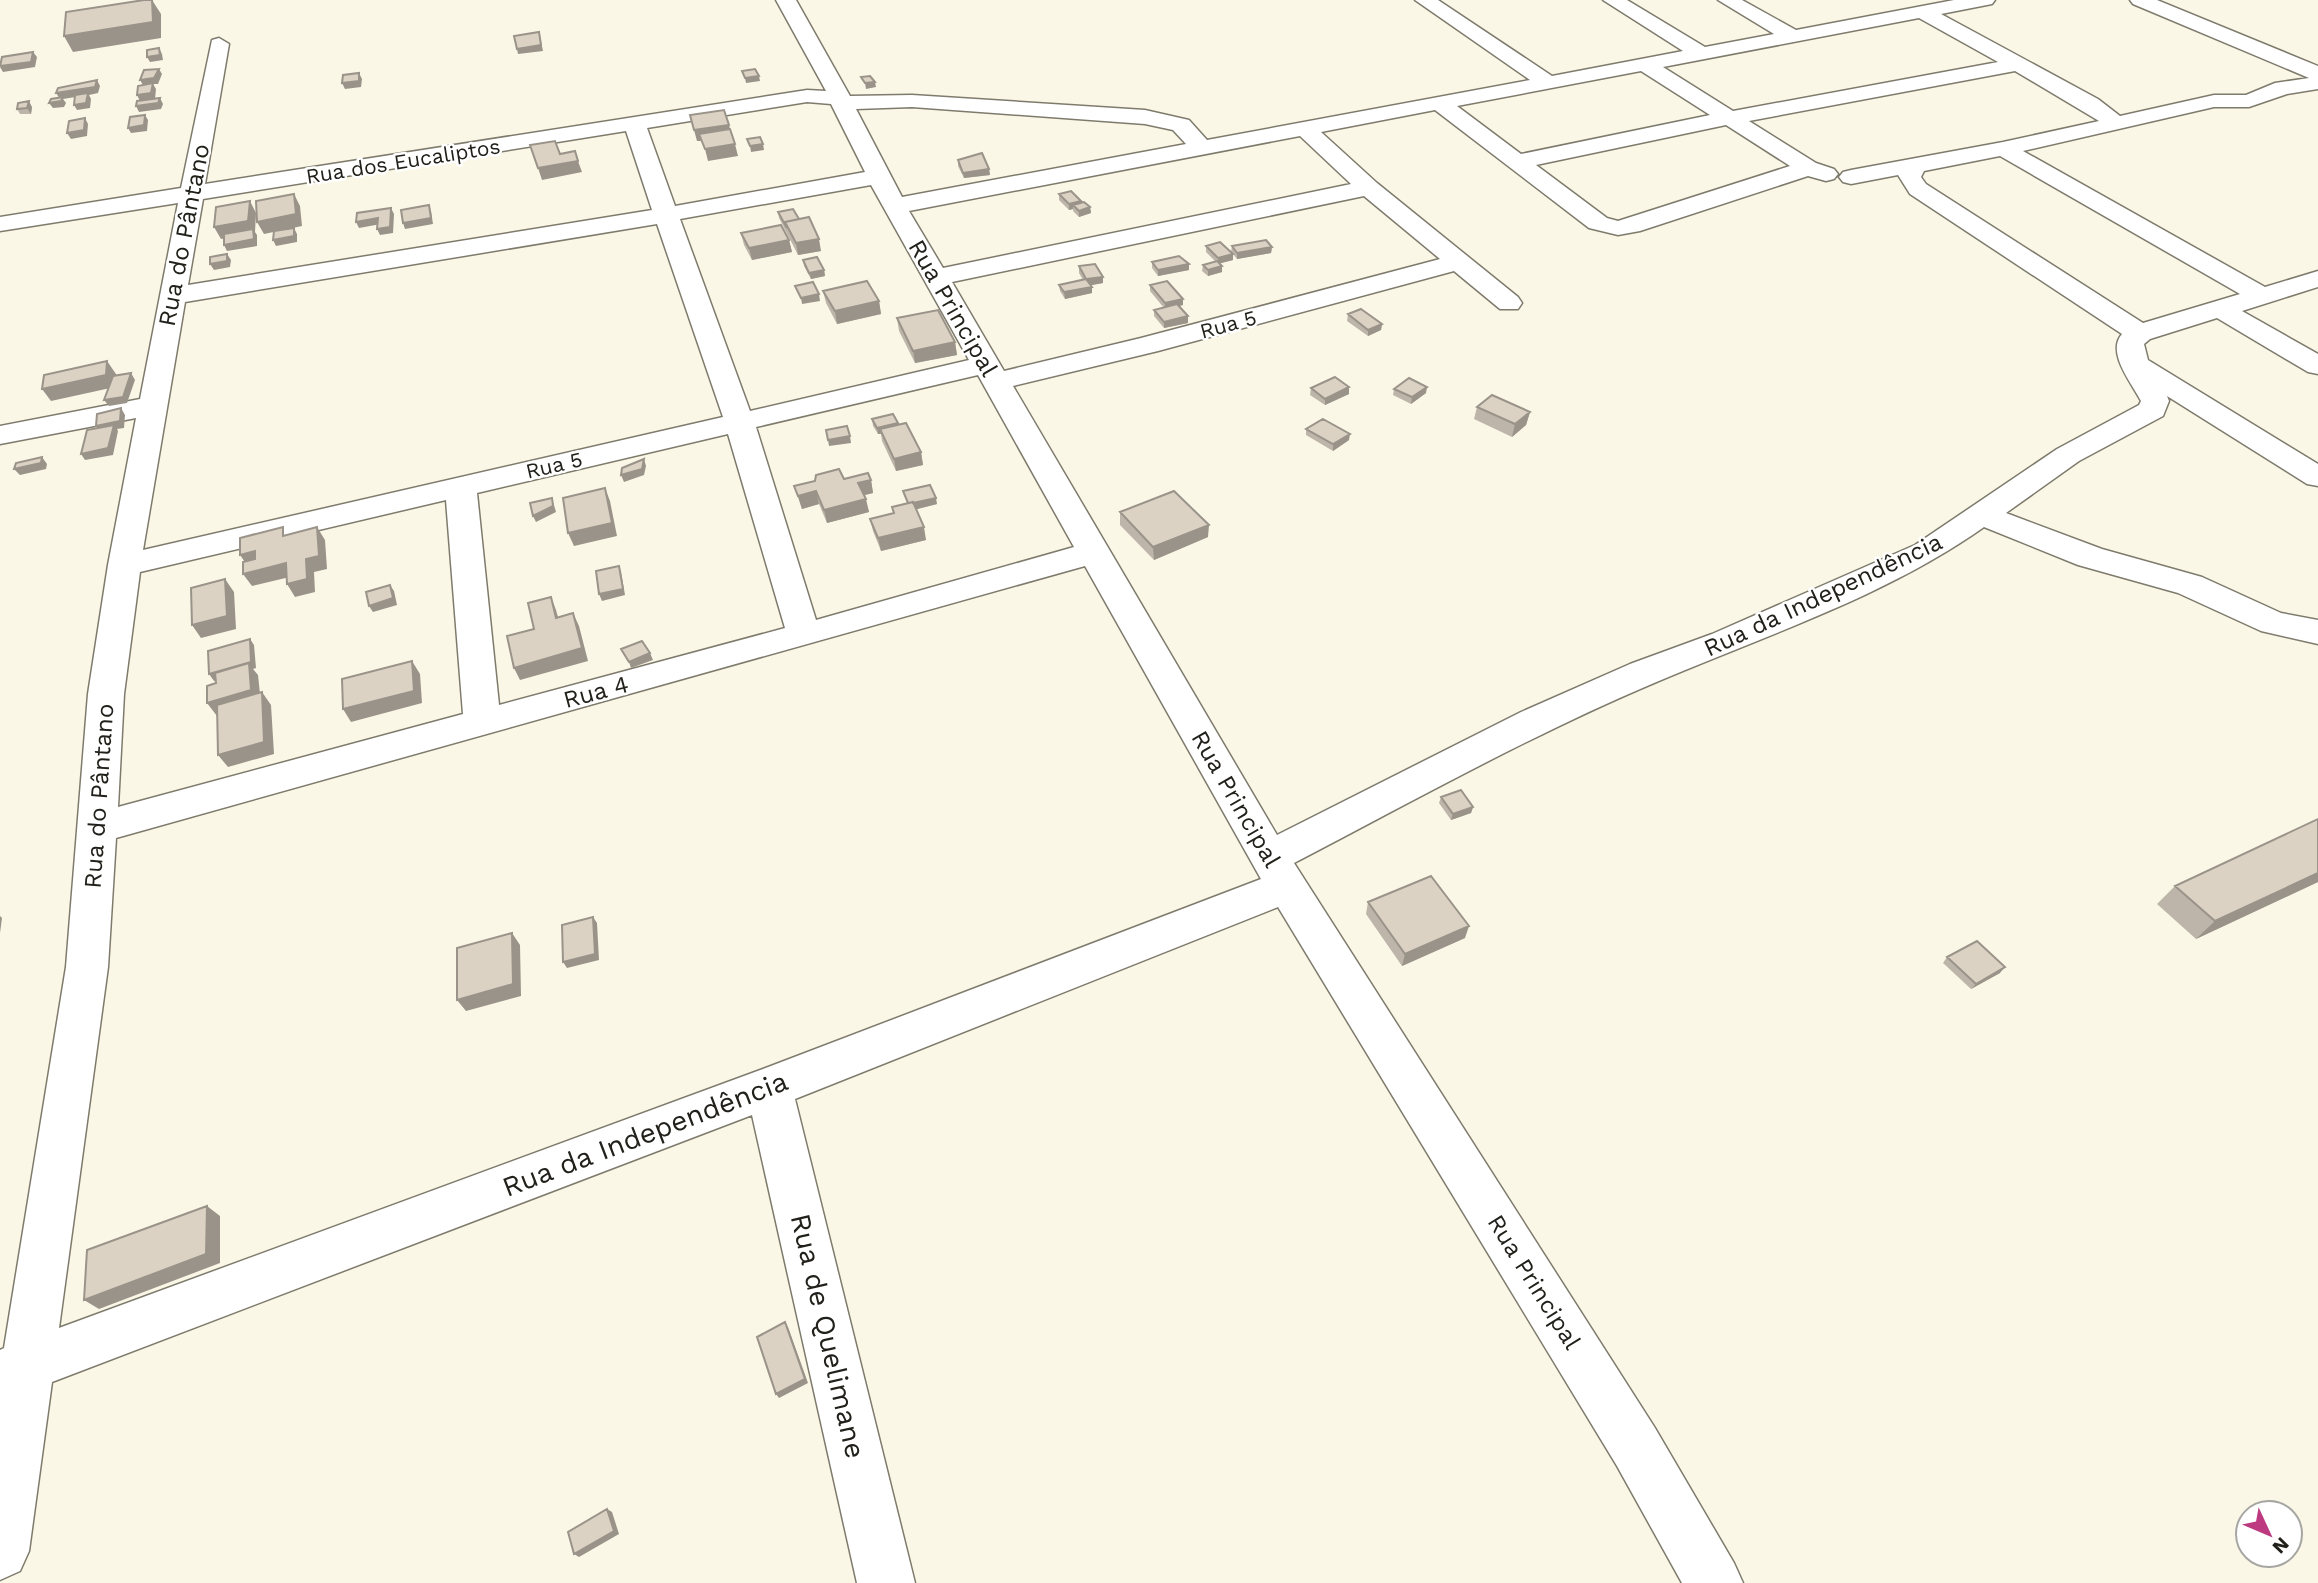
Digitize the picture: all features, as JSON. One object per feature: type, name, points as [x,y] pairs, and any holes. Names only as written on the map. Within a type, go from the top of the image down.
[{"type":"street","name":"Rua Principal","points":[[786,0],[830,95],[1278,871],[1629,1435],[1714,1583]]},
{"type":"street","points":[[1426,0],[1550,84]]},
{"type":"street","points":[[1613,0],[1703,54]]},
{"type":"street","points":[[1728,0],[1794,37]]},
{"type":"street","points":[[171,296],[666,214],[887,192],[1203,149],[1985,0]]},
{"type":"street","points":[[2140,0],[2318,74]]},
{"type":"street","points":[[1922,12],[2090,104],[2115,122]]},
{"type":"street","name":"Rua do Pântano","points":[[0,1551],[14,1370],[87,967],[106,694],[124,565],[219,44]]},
{"type":"street","points":[[2275,56],[2283,88]]},
{"type":"street","points":[[1646,65],[1808,168],[1851,177],[1917,177],[2003,149],[2115,122],[2214,101],[2249,101],[2283,88],[2318,83]]},
{"type":"street","points":[[1516,162],[1730,118],[2015,65]]},
{"type":"street","name":"Rua dos Eucaliptos","points":[[0,224],[634,123],[830,95],[1145,117],[1181,125],[1203,149]]},
{"type":"street","points":[[2090,104],[2141,117]]},
{"type":"street","points":[[1442,105],[1598,223],[1618,228],[1808,168]]},
{"type":"street","points":[[634,123],[739,421],[804,635]]},
{"type":"street","points":[[1306,131],[1369,188],[1509,303]]},
{"type":"street","points":[[2003,149],[2260,295]]},
{"type":"street","points":[[1917,177],[2139,350],[2318,477]]},
{"type":"street","points":[[935,278],[1369,188]]},
{"type":"street","name":"Rua 5","points":[[124,565],[739,421],[1161,342],[1460,261]]},
{"type":"street","points":[[2139,350],[2218,307],[2318,279]]},
{"type":"street","points":[[2218,307],[2318,366]]},
{"type":"street","name":"Rua da Independência","points":[[14,1370],[769,1088],[1278,871],[1534,722],[1643,673],[1724,643],[1927,552],[2068,455],[2153,410],[2155,401],[2139,350]]},
{"type":"street","points":[[0,435],[152,406]]},
{"type":"street","points":[[461,486],[482,723]]},
{"type":"street","points":[[1982,515],[2090,557],[2190,585],[2273,623],[2318,632]]},
{"type":"street","name":"Rua 4","points":[[97,828],[804,635],[1094,552]]},
{"type":"street","name":"Rua de Quelimane","points":[[769,1088],[886,1583]]},
{"type":"building","points":[[152,0],[153,22],[64,36],[66,12]]},
{"type":"building","points":[[539,32],[541,45],[517,49],[514,36]]},
{"type":"building","points":[[159,48],[160,55],[147,57],[147,50]]},
{"type":"building","points":[[33,52],[31,62],[0,66],[2,57]]},
{"type":"building","points":[[159,69],[154,78],[140,80],[144,70]]},
{"type":"building","points":[[755,69],[759,76],[745,78],[742,71]]},
{"type":"building","points":[[359,73],[359,81],[342,83],[343,75]]},
{"type":"building","points":[[870,76],[875,82],[865,83],[861,77]]},
{"type":"building","points":[[97,80],[95,87],[56,93],[58,88]]},
{"type":"building","points":[[153,83],[151,93],[137,95],[138,86]]},
{"type":"building","points":[[88,93],[86,103],[74,105],[75,95]]},
{"type":"building","points":[[63,97],[61,101],[49,103],[51,99]]},
{"type":"building","points":[[160,98],[158,103],[136,106],[137,101]]},
{"type":"building","points":[[29,101],[27,108],[17,109],[18,103]]},
{"type":"building","points":[[724,110],[729,125],[694,130],[690,115]]},
{"type":"building","points":[[145,115],[144,125],[128,128],[130,117]]},
{"type":"building","points":[[85,118],[84,130],[67,133],[69,121]]},
{"type":"building","points":[[730,129],[735,144],[705,149],[699,134]]},
{"type":"building","points":[[760,137],[763,144],[750,146],[747,139]]},
{"type":"building","points":[[555,141],[560,154],[575,151],[578,161],[538,168],[530,145]]},
{"type":"building","points":[[982,153],[989,169],[963,173],[958,160]]},
{"type":"building","points":[[1071,191],[1081,201],[1069,204],[1059,194]]},
{"type":"building","points":[[294,194],[296,214],[257,222],[256,201]]},
{"type":"building","points":[[250,201],[248,221],[214,227],[216,207]]},
{"type":"building","points":[[1084,202],[1090,207],[1079,211],[1073,205]]},
{"type":"building","points":[[429,205],[431,218],[403,223],[401,210]]},
{"type":"building","points":[[391,208],[390,227],[377,229],[378,218],[356,222],[357,213]]},
{"type":"building","points":[[793,209],[799,219],[785,222],[787,228],[778,212]]},
{"type":"building","points":[[809,217],[819,239],[796,243],[785,222]]},
{"type":"building","points":[[781,225],[789,240],[749,248],[741,233]]},
{"type":"building","points":[[294,228],[294,236],[273,240],[274,231]]},
{"type":"building","points":[[253,229],[254,239],[224,245],[224,234]]},
{"type":"building","points":[[1266,240],[1272,247],[1237,253],[1232,246]]},
{"type":"building","points":[[1220,242],[1233,254],[1218,258],[1206,246]]},
{"type":"building","points":[[227,254],[227,261],[210,264],[210,257]]},
{"type":"building","points":[[1179,256],[1189,264],[1158,270],[1152,262]]},
{"type":"building","points":[[817,257],[824,270],[809,273],[803,260]]},
{"type":"building","points":[[1217,261],[1222,266],[1208,270],[1203,265]]},
{"type":"building","points":[[1095,264],[1103,277],[1086,279],[1079,266]]},
{"type":"building","points":[[1086,279],[1092,287],[1064,292],[1059,285]]},
{"type":"building","points":[[867,281],[879,301],[835,311],[823,291]]},
{"type":"building","points":[[1167,281],[1183,299],[1165,303],[1150,285]]},
{"type":"building","points":[[813,282],[819,294],[801,298],[795,286]]},
{"type":"building","points":[[1177,304],[1188,316],[1164,322],[1154,310]]},
{"type":"building","points":[[1361,309],[1382,324],[1368,330],[1348,314]]},
{"type":"building","points":[[938,310],[955,342],[913,351],[897,318]]},
{"type":"building","points":[[107,361],[106,375],[42,389],[44,375]]},
{"type":"building","points":[[131,373],[123,397],[104,400],[113,376]]},
{"type":"building","points":[[1335,377],[1349,387],[1325,399],[1311,388]]},
{"type":"building","points":[[1409,378],[1427,387],[1412,397],[1394,389]]},
{"type":"building","points":[[1492,395],[1530,412],[1515,424],[1477,407]]},
{"type":"building","points":[[121,408],[120,421],[96,426],[97,414]]},
{"type":"building","points":[[893,414],[898,423],[877,428],[872,419]]},
{"type":"building","points":[[1323,419],[1350,434],[1333,444],[1306,429]]},
{"type":"building","points":[[906,423],[921,452],[894,459],[880,429]]},
{"type":"building","points":[[114,425],[108,448],[81,454],[87,430]]},
{"type":"building","points":[[847,426],[850,436],[828,440],[826,430]]},
{"type":"building","points":[[42,457],[41,463],[14,469],[16,463]]},
{"type":"building","points":[[644,459],[642,469],[621,475],[622,468]]},
{"type":"building","points":[[839,469],[844,479],[868,473],[871,480],[858,483],[866,499],[824,510],[816,491],[798,496],[794,486],[815,481],[816,475]]},
{"type":"building","points":[[930,485],[936,498],[908,503],[903,491]]},
{"type":"building","points":[[605,488],[612,523],[568,533],[563,498]]},
{"type":"building","points":[[1174,491],[1209,525],[1153,547],[1120,512]]},
{"type":"building","points":[[552,498],[553,506],[533,516],[530,503]]},
{"type":"building","points":[[913,502],[924,527],[878,538],[870,519],[894,513],[892,507]]},
{"type":"building","points":[[283,527],[283,536],[317,527],[319,556],[306,559],[307,579],[287,584],[286,563],[243,574],[243,562],[255,559],[255,551],[240,555],[240,538]]},
{"type":"building","points":[[619,566],[623,589],[599,594],[596,571]]},
{"type":"building","points":[[225,579],[227,616],[192,625],[191,588]]},
{"type":"building","points":[[390,585],[393,598],[369,606],[366,592]]},
{"type":"building","points":[[551,597],[556,618],[573,613],[582,648],[514,668],[507,636],[534,629],[528,603]]},
{"type":"building","points":[[250,639],[251,662],[209,674],[208,651]]},
{"type":"building","points":[[642,641],[650,653],[629,662],[621,649]]},
{"type":"building","points":[[412,661],[414,691],[343,709],[342,679]]},
{"type":"building","points":[[249,663],[251,690],[207,703],[207,686],[216,683],[215,673]]},
{"type":"building","points":[[262,692],[264,742],[218,755],[217,705]]},
{"type":"building","points":[[1461,790],[1473,807],[1453,814],[1441,797]]},
{"type":"building","points":[[2318,819],[2318,873],[2215,921],[2175,886]]},
{"type":"building","points":[[1431,876],[1469,926],[1405,954],[1368,902]]},
{"type":"building","points":[[593,917],[595,954],[563,962],[562,925]]},
{"type":"building","points":[[512,933],[513,984],[457,1000],[457,948]]},
{"type":"building","points":[[1977,941],[2005,967],[1976,984],[1947,957]]},
{"type":"building","points":[[207,1206],[206,1254],[84,1300],[87,1250]]},
{"type":"building","points":[[785,1322],[805,1379],[776,1394],[757,1337]]},
{"type":"building","points":[[607,1509],[614,1531],[574,1554],[568,1532]]}]
